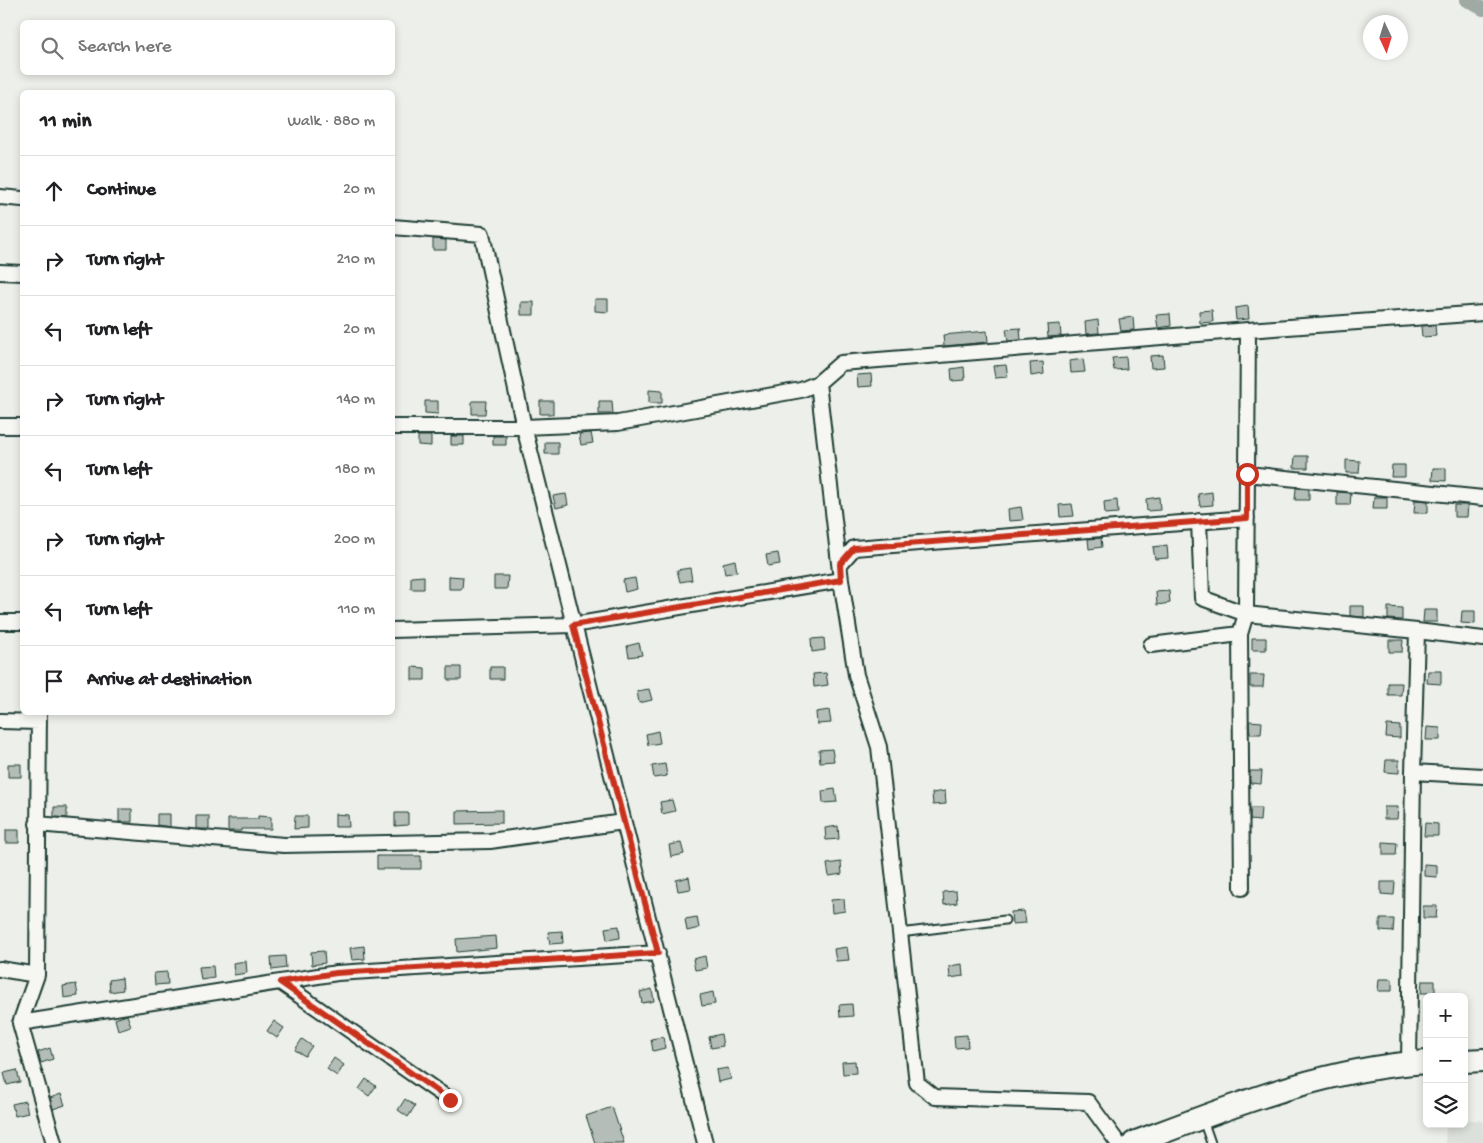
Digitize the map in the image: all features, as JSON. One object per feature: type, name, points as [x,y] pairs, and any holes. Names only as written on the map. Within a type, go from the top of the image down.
[{"type":"main road","points":[[1468,1061],[1483,1060]]},
{"type":"main road","points":[[1134,1143],[1253,1099],[1329,1076],[1356,1070],[1418,1062]]},
{"type":"street","points":[[0,197],[20,200]]},
{"type":"street","points":[[395,227],[482,234],[524,427],[706,1143]]},
{"type":"street","points":[[0,272],[20,273]]},
{"type":"street","points":[[395,427],[524,427],[618,423],[801,390],[818,383],[841,363],[1483,313]]},
{"type":"street","points":[[1242,888],[1240,634],[1246,614],[1248,330]]},
{"type":"street","points":[[818,383],[841,580],[856,675],[879,747],[917,1083],[935,1097],[1088,1102],[1118,1143]]},
{"type":"street","points":[[0,426],[20,426]]},
{"type":"street","points":[[1247,474],[1483,498]]},
{"type":"street","points":[[840,564],[854,548],[1247,518]]},
{"type":"street","points":[[1199,521],[1202,598],[1246,614],[1483,639]]},
{"type":"street","points":[[395,630],[573,625],[841,580]]},
{"type":"street","points":[[0,622],[20,622]]},
{"type":"street","points":[[1417,631],[1413,772],[1418,1062]]},
{"type":"street","points":[[1151,645],[1240,634]]},
{"type":"street","points":[[0,721],[39,717],[37,976],[20,1023],[54,1143]]},
{"type":"street","points":[[1413,772],[1483,776]]},
{"type":"street","points":[[37,824],[284,846],[490,842],[623,822]]},
{"type":"street","points":[[20,1023],[336,973],[658,953]]},
{"type":"street","points":[[0,969],[37,976]]},
{"type":"street","points":[[280,982],[450,1100]]},
{"type":"lane","points":[[900,933],[1006,920]]},
{"type":"lane","points":[[1202,1117],[1211,1143]]},
{"type":"shaded area","points":[[1468,1119],[1483,1121],[1483,1143],[1445,1143],[1446,1128],[1468,1128]]},
{"type":"building","points":[[433,239],[446,240],[446,250],[433,250]]},
{"type":"building","points":[[595,299],[608,299],[608,312],[595,311]]},
{"type":"building","points":[[521,302],[534,302],[534,315],[521,315]]},
{"type":"building","points":[[1248,306],[1249,319],[1236,320],[1235,308]]},
{"type":"building","points":[[1212,310],[1213,322],[1200,323],[1199,311]]},
{"type":"building","points":[[1170,314],[1171,326],[1158,328],[1156,315]]},
{"type":"building","points":[[1133,317],[1134,330],[1121,331],[1119,319]]},
{"type":"building","points":[[1098,320],[1099,333],[1086,334],[1085,322]]},
{"type":"building","points":[[1060,324],[1061,336],[1048,337],[1047,325]]},
{"type":"building","points":[[1435,325],[1436,336],[1422,337],[1421,326]]},
{"type":"building","points":[[1020,328],[1021,340],[1008,341],[1006,329]]},
{"type":"building","points":[[987,331],[988,342],[944,346],[943,335]]},
{"type":"building","points":[[1163,355],[1164,367],[1151,368],[1150,356]]},
{"type":"building","points":[[1126,357],[1127,369],[1114,370],[1112,358]]},
{"type":"building","points":[[1083,359],[1085,372],[1071,373],[1070,361]]},
{"type":"building","points":[[1043,362],[1044,374],[1031,376],[1030,363]]},
{"type":"building","points":[[1006,365],[1008,377],[995,378],[993,366]]},
{"type":"building","points":[[964,367],[965,380],[952,381],[951,369]]},
{"type":"building","points":[[871,374],[872,386],[858,387],[857,375]]},
{"type":"building","points":[[649,390],[662,391],[662,403],[649,403]]},
{"type":"building","points":[[425,401],[438,401],[438,414],[425,413]]},
{"type":"building","points":[[472,401],[486,401],[485,414],[472,414]]},
{"type":"building","points":[[540,401],[553,401],[553,414],[540,414]]},
{"type":"building","points":[[599,401],[612,401],[613,414],[599,414]]},
{"type":"building","points":[[591,433],[593,443],[581,445],[579,434]]},
{"type":"building","points":[[418,436],[431,436],[431,446],[418,445]]},
{"type":"building","points":[[451,436],[464,436],[464,445],[451,445]]},
{"type":"building","points":[[493,436],[506,436],[506,445],[493,445]]},
{"type":"building","points":[[545,442],[558,442],[558,454],[545,454]]},
{"type":"building","points":[[1295,456],[1308,456],[1308,468],[1294,468]]},
{"type":"building","points":[[1346,460],[1360,461],[1359,473],[1346,473]]},
{"type":"building","points":[[1392,465],[1405,465],[1405,477],[1391,477]]},
{"type":"building","points":[[1433,468],[1446,468],[1446,481],[1432,480]]},
{"type":"building","points":[[1296,488],[1309,489],[1309,500],[1295,500]]},
{"type":"building","points":[[1212,492],[1213,505],[1200,506],[1198,494]]},
{"type":"building","points":[[1337,492],[1351,493],[1350,505],[1337,505]]},
{"type":"building","points":[[566,494],[568,505],[556,508],[553,496]]},
{"type":"building","points":[[1159,497],[1160,510],[1147,511],[1146,499]]},
{"type":"building","points":[[1374,497],[1387,497],[1387,509],[1373,509]]},
{"type":"building","points":[[1117,500],[1118,513],[1105,514],[1104,502]]},
{"type":"building","points":[[1415,500],[1428,501],[1428,513],[1414,513]]},
{"type":"building","points":[[1072,504],[1074,516],[1060,517],[1059,505]]},
{"type":"building","points":[[1454,505],[1468,505],[1467,517],[1454,517]]},
{"type":"building","points":[[1021,507],[1023,520],[1009,521],[1008,509]]},
{"type":"building","points":[[1101,538],[1102,547],[1089,549],[1088,539]]},
{"type":"building","points":[[1167,545],[1168,558],[1155,559],[1153,547]]},
{"type":"building","points":[[778,553],[780,564],[768,566],[766,555]]},
{"type":"building","points":[[735,560],[737,572],[725,574],[723,563]]},
{"type":"building","points":[[690,568],[692,580],[680,582],[677,570]]},
{"type":"building","points":[[424,576],[424,589],[411,589],[411,577]]},
{"type":"building","points":[[449,576],[463,577],[462,589],[449,589]]},
{"type":"building","points":[[494,576],[508,576],[507,589],[494,589]]},
{"type":"building","points":[[635,578],[637,589],[625,592],[623,580]]},
{"type":"building","points":[[1169,591],[1170,603],[1157,605],[1156,592]]},
{"type":"building","points":[[1350,606],[1364,606],[1364,617],[1350,616]]},
{"type":"building","points":[[1388,607],[1402,608],[1402,620],[1388,619]]},
{"type":"building","points":[[1424,610],[1437,610],[1437,622],[1423,622]]},
{"type":"building","points":[[1462,611],[1475,611],[1475,624],[1461,623]]},
{"type":"building","points":[[824,638],[825,650],[812,652],[811,639]]},
{"type":"building","points":[[1252,638],[1266,638],[1266,650],[1252,650]]},
{"type":"building","points":[[1389,640],[1403,640],[1402,652],[1389,652]]},
{"type":"building","points":[[639,643],[642,655],[629,657],[627,646]]},
{"type":"building","points":[[412,667],[425,668],[425,680],[412,680]]},
{"type":"building","points":[[448,667],[461,667],[461,680],[448,680]]},
{"type":"building","points":[[490,667],[503,667],[503,679],[490,679]]},
{"type":"building","points":[[1428,671],[1441,671],[1441,684],[1427,683]]},
{"type":"building","points":[[826,673],[828,685],[814,687],[813,674]]},
{"type":"building","points":[[1250,675],[1264,675],[1263,687],[1250,687]]},
{"type":"building","points":[[1388,683],[1402,683],[1401,695],[1388,695]]},
{"type":"building","points":[[649,689],[652,700],[639,703],[637,691]]},
{"type":"building","points":[[829,710],[831,723],[817,724],[816,712]]},
{"type":"building","points":[[1249,721],[1262,722],[1261,734],[1250,734]]},
{"type":"building","points":[[1387,725],[1400,726],[1400,738],[1386,737]]},
{"type":"building","points":[[1427,727],[1440,728],[1440,740],[1426,740]]},
{"type":"building","points":[[658,731],[660,743],[648,745],[646,734]]},
{"type":"building","points":[[832,749],[834,761],[820,762],[819,750]]},
{"type":"building","points":[[1386,760],[1399,760],[1399,773],[1385,772]]},
{"type":"building","points":[[8,764],[21,764],[21,777],[8,777]]},
{"type":"building","points":[[665,764],[667,776],[654,778],[652,766]]},
{"type":"building","points":[[1250,771],[1262,771],[1261,784],[1250,783]]},
{"type":"building","points":[[835,789],[837,802],[823,803],[822,791]]},
{"type":"building","points":[[945,791],[946,804],[933,805],[932,793]]},
{"type":"building","points":[[672,800],[675,811],[662,814],[660,802]]},
{"type":"building","points":[[54,807],[67,807],[67,818],[54,817]]},
{"type":"building","points":[[1384,807],[1398,807],[1397,819],[1384,819]]},
{"type":"building","points":[[1250,808],[1261,808],[1260,821],[1250,820]]},
{"type":"building","points":[[119,809],[132,809],[132,822],[119,822]]},
{"type":"building","points":[[502,810],[502,823],[457,824],[457,811]]},
{"type":"building","points":[[395,813],[408,813],[408,825],[395,826]]},
{"type":"building","points":[[157,814],[170,814],[170,827],[157,825]]},
{"type":"building","points":[[335,814],[348,815],[349,827],[335,827]]},
{"type":"building","points":[[196,816],[209,816],[209,829],[196,829]]},
{"type":"building","points":[[258,816],[271,817],[271,829],[228,831],[228,819],[258,819]]},
{"type":"building","points":[[295,816],[308,816],[308,828],[294,829]]},
{"type":"building","points":[[1425,823],[1438,824],[1438,836],[1424,836]]},
{"type":"building","points":[[838,826],[839,839],[826,840],[825,828]]},
{"type":"building","points":[[6,830],[19,830],[19,843],[6,843]]},
{"type":"building","points":[[1383,842],[1397,843],[1396,855],[1383,855]]},
{"type":"building","points":[[681,843],[684,854],[671,857],[669,845]]},
{"type":"building","points":[[377,856],[421,856],[421,869],[377,869]]},
{"type":"building","points":[[841,862],[842,874],[829,876],[827,864]]},
{"type":"building","points":[[1424,864],[1437,865],[1437,877],[1424,876]]},
{"type":"building","points":[[689,877],[691,889],[678,891],[676,880]]},
{"type":"building","points":[[1381,882],[1395,882],[1394,895],[1381,894]]},
{"type":"building","points":[[956,891],[957,903],[944,905],[943,892]]},
{"type":"building","points":[[844,899],[845,911],[832,913],[831,900]]},
{"type":"building","points":[[1423,906],[1437,906],[1436,918],[1423,918]]},
{"type":"building","points":[[1024,911],[1026,923],[1012,924],[1011,912]]},
{"type":"building","points":[[697,917],[699,928],[687,931],[685,919]]},
{"type":"building","points":[[1380,919],[1394,919],[1393,932],[1380,931]]},
{"type":"building","points":[[619,926],[620,938],[607,940],[605,928]]},
{"type":"building","points":[[562,931],[563,943],[550,944],[548,932]]},
{"type":"building","points":[[496,936],[497,948],[457,952],[456,939]]},
{"type":"building","points":[[364,946],[365,959],[352,960],[350,948]]},
{"type":"building","points":[[847,947],[849,960],[836,961],[834,949]]},
{"type":"building","points":[[324,951],[325,963],[312,965],[311,952]]},
{"type":"building","points":[[285,956],[286,968],[272,970],[271,957]]},
{"type":"building","points":[[705,956],[707,968],[695,970],[693,959]]},
{"type":"building","points":[[246,961],[247,973],[234,975],[233,963]]},
{"type":"building","points":[[962,964],[963,976],[950,978],[949,966]]},
{"type":"building","points":[[213,966],[214,978],[201,980],[199,967]]},
{"type":"building","points":[[167,972],[168,984],[155,985],[154,973]]},
{"type":"building","points":[[122,978],[123,990],[110,992],[109,980]]},
{"type":"building","points":[[1379,979],[1392,979],[1392,991],[1378,991]]},
{"type":"building","points":[[1422,981],[1435,981],[1435,993],[1421,993]]},
{"type":"building","points":[[76,984],[78,996],[64,998],[63,986]]},
{"type":"building","points":[[652,989],[654,1001],[642,1003],[640,992]]},
{"type":"building","points":[[713,992],[715,1004],[702,1006],[700,995]]},
{"type":"building","points":[[852,1004],[853,1016],[840,1017],[839,1005]]},
{"type":"building","points":[[127,1015],[131,1026],[118,1030],[115,1019]]},
{"type":"building","points":[[274,1021],[284,1028],[277,1038],[267,1031]]},
{"type":"building","points":[[721,1034],[723,1046],[711,1048],[709,1037]]},
{"type":"building","points":[[967,1035],[968,1047],[955,1048],[954,1036]]},
{"type":"building","points":[[663,1037],[665,1048],[653,1051],[651,1039]]},
{"type":"building","points":[[302,1039],[312,1046],[305,1056],[295,1050]]},
{"type":"building","points":[[50,1048],[53,1059],[41,1063],[38,1052]]},
{"type":"building","points":[[334,1058],[344,1065],[337,1076],[327,1069]]},
{"type":"building","points":[[855,1061],[856,1073],[843,1074],[842,1062]]},
{"type":"building","points":[[728,1068],[731,1079],[718,1082],[716,1070]]},
{"type":"building","points":[[17,1070],[20,1082],[7,1085],[4,1073]]},
{"type":"building","points":[[366,1079],[376,1086],[369,1096],[359,1089]]},
{"type":"building","points":[[61,1094],[65,1105],[53,1109],[50,1098]]},
{"type":"building","points":[[405,1099],[415,1106],[408,1117],[398,1110]]},
{"type":"building","points":[[25,1101],[28,1113],[15,1116],[12,1104]]},
{"type":"building","points":[[612,1107],[624,1143],[595,1143],[586,1116]]},
{"type":"waterway","points":[[1467,0],[1483,9]]},
{"type":"route","points":[[450,1100],[280,982],[336,973],[658,953],[573,625],[841,580],[840,564],[854,548],[1247,518],[1247,474]]}]
